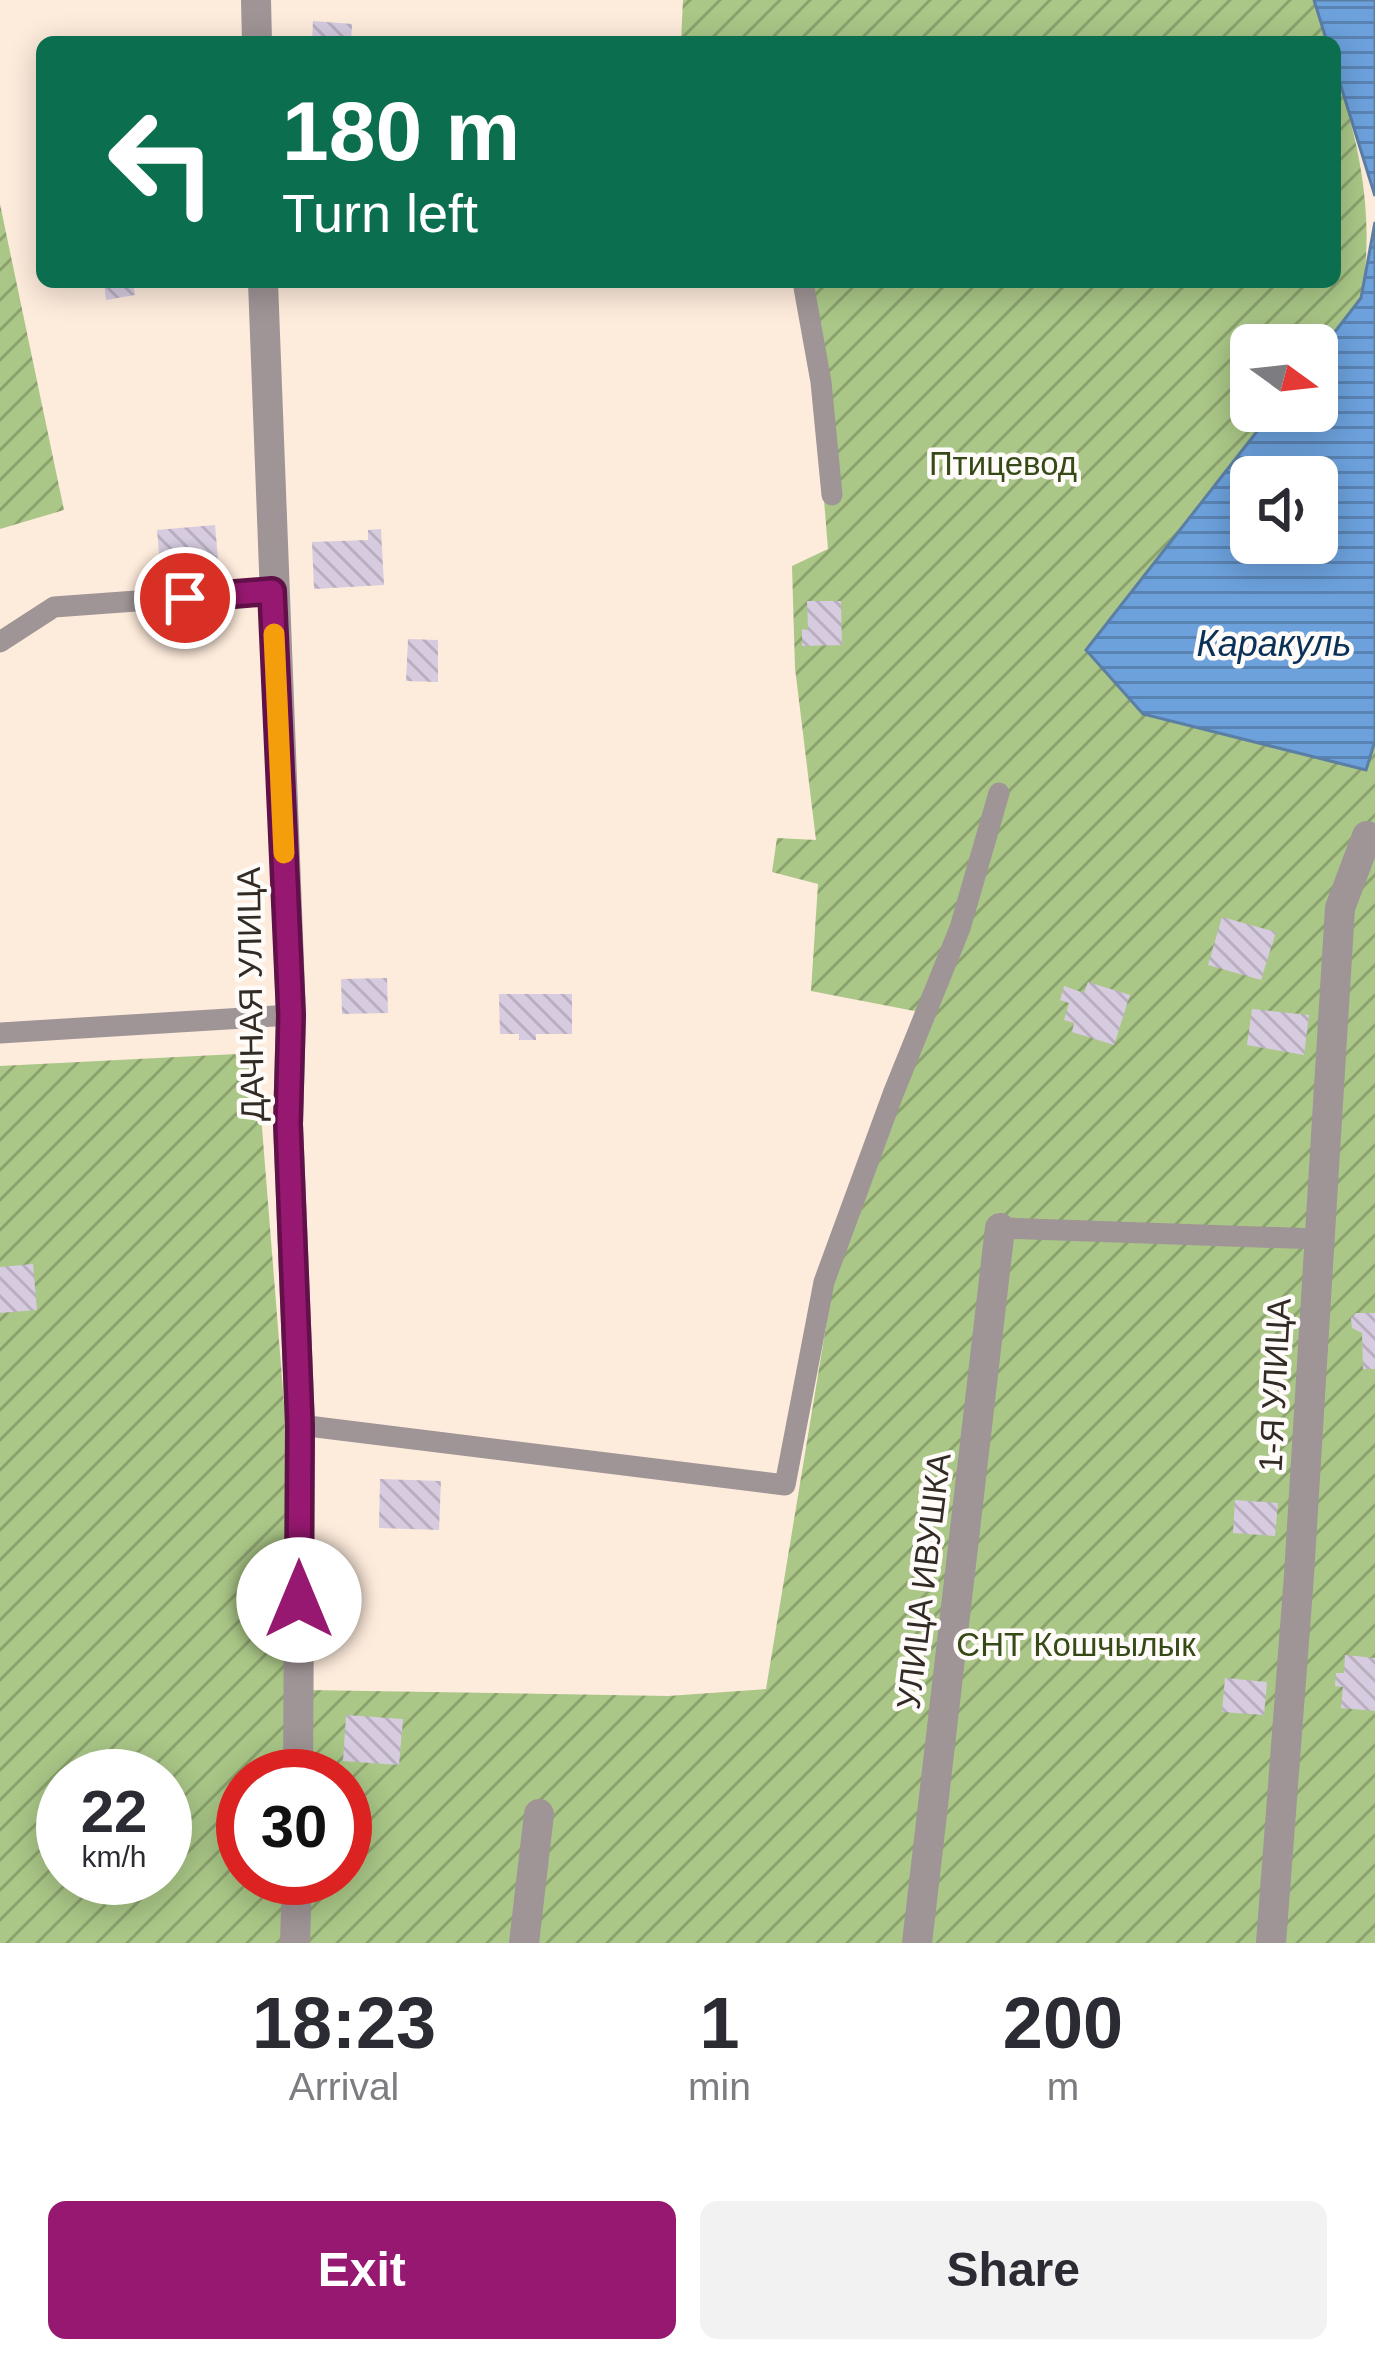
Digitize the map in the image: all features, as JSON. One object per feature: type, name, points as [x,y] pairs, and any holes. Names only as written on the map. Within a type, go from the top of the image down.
[{"type":"street","points":[[256,0],[256,36]]},
{"type":"street","name":"ДАЧНАЯ УЛИЦА","points":[[263,288],[291,1015],[288,1124],[300,1425],[298,1749]]},
{"type":"street","name":"1-Я УЛИЦА","points":[[1270,1943],[1299,1575],[1340,908],[1371,838]]},
{"type":"street","name":"УЛИЦА ИВУШКА","points":[[917,1943],[1000,1228]]},
{"type":"street","points":[[524,1943],[539,1814]]},
{"type":"street","points":[[295,1943],[296,1905]]},
{"type":"lane","points":[[804,288],[832,495]]},
{"type":"lane","points":[[0,642],[54,607],[272,591]]},
{"type":"lane","points":[[300,1425],[785,1485],[824,1282],[960,928],[999,794]]},
{"type":"lane","points":[[0,1033],[291,1015]]},
{"type":"lane","points":[[1000,1228],[1318,1239]]},
{"type":"green space","points":[[683,0],[1314,0],[1325,36],[681,36]]},
{"type":"green space","name":"СНТ Кошчылык","points":[[1341,88],[1365,207],[1366,265],[1359,303],[1338,330],[1338,324],[1230,324],[1230,432],[1257,432],[1238,456],[1230,456],[1230,466],[1086,650],[1366,770],[1375,741],[1375,1943],[0,1943],[0,1066],[256,1053],[307,1690],[668,1696],[766,1689],[838,1254],[930,1014],[811,991],[818,884],[772,872],[777,838],[816,840],[795,668],[792,566],[828,549],[806,288],[1341,288]]},
{"type":"green space","points":[[0,204],[64,510],[0,529]]},
{"type":"water","points":[[1314,0],[1375,0],[1375,196],[1341,86],[1341,36],[1325,36]]},
{"type":"water","name":"Каракуль","points":[[1375,222],[1375,741],[1366,770],[1143,714],[1086,650],[1230,466],[1230,564],[1338,564],[1338,456],[1238,456],[1257,432],[1338,432],[1338,328],[1361,298]]},
{"type":"building","points":[[313,21],[352,24],[351,36],[312,36]]},
{"type":"building","points":[[105,288],[134,288],[135,295],[106,300]]},
{"type":"building","points":[[215,525],[219,570],[161,575],[157,530]]},
{"type":"building","points":[[381,529],[384,585],[314,589],[312,542],[368,540],[368,530]]},
{"type":"building","points":[[807,601],[841,601],[842,645],[802,646],[802,629],[808,630]]},
{"type":"building","points":[[408,639],[438,640],[438,682],[406,681]]},
{"type":"building","points":[[1222,917],[1276,932],[1261,980],[1208,965]]},
{"type":"building","points":[[387,978],[388,1013],[342,1014],[341,979]]},
{"type":"building","points":[[1088,982],[1130,995],[1114,1045],[1072,1032],[1074,1023],[1064,1020],[1069,1003],[1060,1000],[1064,986],[1084,993]]},
{"type":"building","points":[[499,994],[572,994],[572,1034],[536,1034],[536,1040],[519,1040],[519,1034],[500,1034]]},
{"type":"building","points":[[1252,1009],[1309,1015],[1304,1055],[1247,1045]]},
{"type":"building","points":[[33,1264],[37,1310],[0,1313],[0,1267]]},
{"type":"building","points":[[1356,1313],[1375,1313],[1375,1369],[1363,1369],[1362,1333],[1352,1328]]},
{"type":"building","points":[[380,1479],[441,1481],[439,1530],[379,1528]]},
{"type":"building","points":[[1235,1500],[1278,1503],[1275,1536],[1233,1533]]},
{"type":"building","points":[[1345,1655],[1375,1658],[1375,1711],[1341,1708],[1343,1687],[1335,1686],[1336,1673],[1344,1673]]},
{"type":"building","points":[[1225,1678],[1267,1682],[1264,1715],[1222,1712]]},
{"type":"building","points":[[346,1715],[403,1719],[399,1765],[372,1763],[372,1749],[344,1749]]},
{"type":"slow traffic","points":[[274,634],[284,853]]},
{"type":"route","points":[[185,598],[272,591],[291,1015],[288,1124],[300,1425],[299,1600]]},
{"type":"park label","name":"Птицевод","points":[[1003,463]]}]
